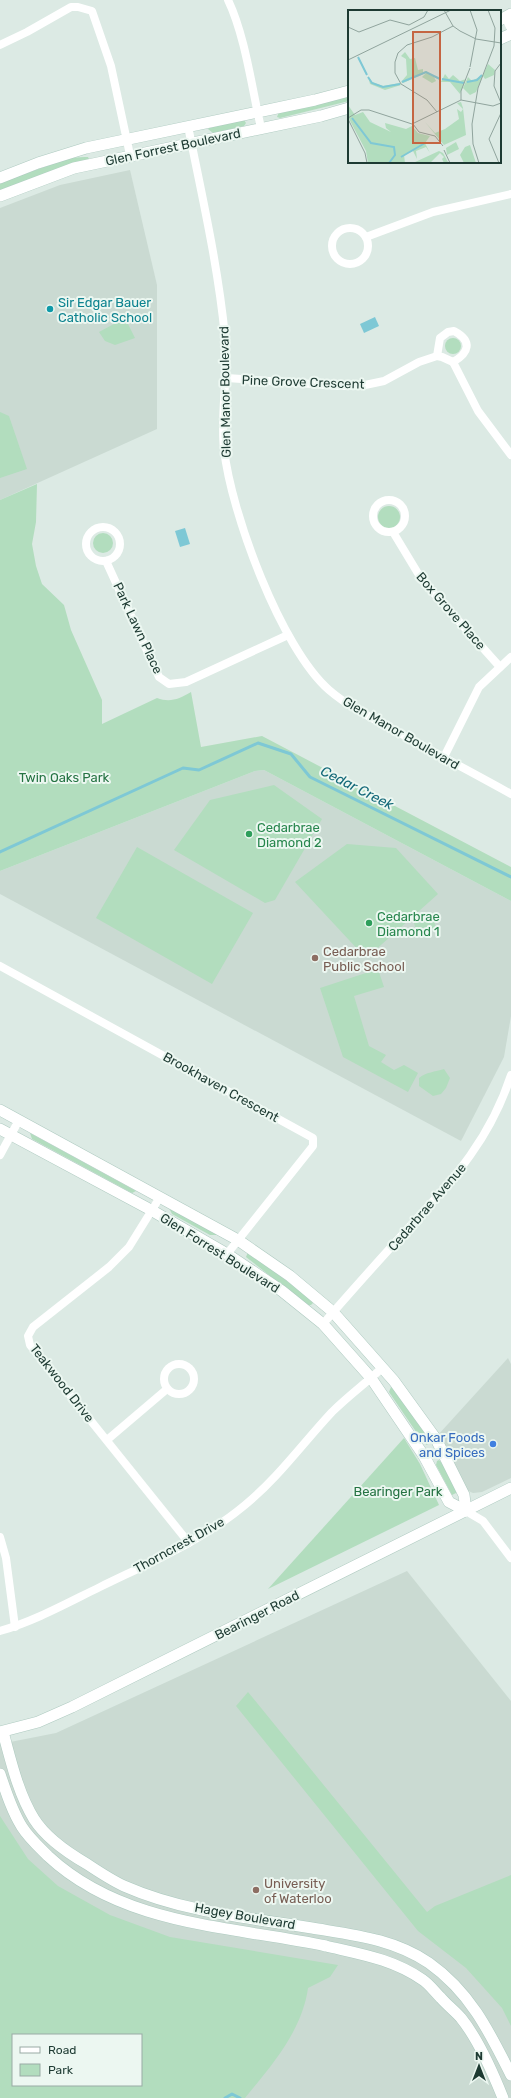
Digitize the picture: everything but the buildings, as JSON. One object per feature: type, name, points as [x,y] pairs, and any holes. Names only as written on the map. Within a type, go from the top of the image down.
[{"type":"street","points":[[228,0],[234,12],[249,70],[261,128]]},
{"type":"street","points":[[0,45],[27,32],[71,7],[78,7],[92,11],[111,66],[130,155]]},
{"type":"street","points":[[505,17],[511,29]]},
{"type":"street","points":[[501,39],[511,34]]},
{"type":"street","name":"Glen Forrest Boulevard","points":[[0,178],[58,156],[93,147],[348,91]]},
{"type":"street","name":"Glen Forrest Boulevard","points":[[0,196],[49,176],[98,163],[130,155],[321,116],[348,108]]},
{"type":"street","name":"Glen Manor Boulevard","points":[[188,126],[214,252],[225,338],[227,378],[223,421],[224,449],[236,508],[250,548],[288,635],[308,667],[328,690],[366,716],[511,794]]},
{"type":"street","points":[[93,147],[98,163]]},
{"type":"street","points":[[366,237],[433,212],[511,194]]},
{"type":"street","points":[[355,228],[366,237],[368,249],[366,255],[359,262],[344,264],[334,255],[332,247],[333,239],[342,230],[355,228]]},
{"type":"street","points":[[453,362],[462,358],[467,350],[467,343],[463,336],[454,330],[448,332],[440,338],[437,356],[453,362],[478,410],[511,455]]},
{"type":"street","name":"Pine Grove Crescent","points":[[227,378],[341,386],[364,385],[384,381],[419,362],[437,356]]},
{"type":"street","points":[[386,500],[397,501],[402,506],[406,514],[403,525],[393,532],[382,530],[377,527],[373,519],[375,508],[378,504],[386,500]]},
{"type":"street","points":[[97,529],[109,529],[114,532],[119,541],[116,554],[106,561],[97,560],[92,557],[86,547],[88,536],[97,529]]},
{"type":"street","name":"Box Grove Place","points":[[393,532],[422,580],[500,667]]},
{"type":"street","name":"Park Lawn Place","points":[[106,561],[159,677],[169,684],[186,682],[233,659],[288,635]]},
{"type":"street","points":[[444,757],[479,687],[511,658]]},
{"type":"street","name":"Brookhaven Crescent","points":[[0,966],[313,1138],[313,1146],[227,1254]]},
{"type":"street","name":"Cedarbrae Avenue","points":[[323,1324],[434,1201],[471,1157],[511,1076]]},
{"type":"street","name":"Glen Forrest Boulevard","points":[[0,1110],[238,1240],[284,1272],[333,1312],[394,1381],[436,1439],[464,1495],[466,1511]]},
{"type":"street","points":[[0,1155],[19,1120]]},
{"type":"street","name":"Glen Forrest Boulevard","points":[[0,1129],[151,1210],[227,1254],[282,1291],[323,1324],[371,1378],[424,1456],[447,1500],[466,1511]]},
{"type":"street","name":"Teakwood Drive","points":[[160,1198],[129,1247],[109,1267],[33,1327],[28,1336],[30,1345],[189,1542]]},
{"type":"street","name":"Thorncrest Drive","points":[[0,1631],[15,1627],[74,1600],[218,1526],[245,1505],[275,1476],[331,1413],[382,1368]]},
{"type":"street","points":[[107,1440],[167,1389]]},
{"type":"street","name":"Bearinger Road","points":[[1,1732],[38,1722],[72,1707],[511,1488]]},
{"type":"street","points":[[466,1511],[483,1521],[511,1558]]},
{"type":"street","points":[[0,1537],[6,1558],[15,1627]]},
{"type":"street","name":"Hagey Boulevard","points":[[1,1732],[25,1802],[35,1821],[70,1854],[124,1886],[166,1901],[214,1912],[369,1937],[399,1946],[430,1964],[462,1991],[486,2024],[511,2074]]},
{"type":"street","name":"Hagey Boulevard","points":[[0,1774],[12,1809],[23,1829],[39,1847],[60,1867],[85,1883],[116,1899],[152,1914],[200,1925],[304,1942],[377,1957],[401,1967],[424,1980],[461,2018],[474,2039],[503,2098]]},
{"type":"shaded area","points":[[130,170],[157,285],[157,429],[0,500],[0,208],[60,185]]},
{"type":"shaded area","name":"Cedarbrae Public School","points":[[264,770],[511,901],[511,1016],[504,1057],[461,1141],[0,894],[0,871],[255,771]]},
{"type":"shaded area","points":[[508,1358],[511,1364],[511,1478],[482,1492],[473,1493],[466,1490],[438,1435]]},
{"type":"shaded area","name":"University of Waterloo","points":[[407,1571],[511,1701],[511,2098],[0,2098],[0,1744],[56,1733]]},
{"type":"green space","points":[[348,95],[348,101],[280,118],[277,117],[279,112]]},
{"type":"green space","points":[[244,120],[246,123],[244,126],[213,133],[208,129],[209,128]]},
{"type":"green space","points":[[88,157],[89,159],[59,168],[0,190],[0,183],[69,158]]},
{"type":"green space","points":[[125,318],[135,338],[115,345],[105,341],[99,332]]},
{"type":"green space","points":[[450,338],[456,338],[461,343],[459,352],[456,354],[450,354],[445,349],[445,343]]},
{"type":"green space","points":[[0,412],[9,416],[27,469],[0,478]]},
{"type":"green space","name":"Twin Oaks Park","points":[[37,484],[36,522],[32,544],[36,566],[42,584],[64,605],[71,630],[102,700],[102,724],[157,698],[174,700],[191,692],[201,747],[262,736],[511,867],[511,901],[264,770],[255,771],[0,871],[0,500]]},
{"type":"green space","points":[[389,506],[393,507],[399,513],[399,521],[393,527],[389,528],[385,527],[379,521],[378,517],[379,513],[385,507]]},
{"type":"green space","points":[[103,533],[110,536],[113,543],[110,550],[103,553],[96,550],[93,543],[96,536]]},
{"type":"green space","name":"Cedarbrae Diamond 2","points":[[274,785],[322,819],[275,900],[265,903],[174,850],[210,800]]},
{"type":"green space","name":"Cedarbrae Diamond 1","points":[[347,844],[396,848],[438,894],[372,953],[362,954],[295,882]]},
{"type":"green space","points":[[137,847],[253,913],[212,984],[96,918]]},
{"type":"green space","points":[[433,916],[436,928],[417,933],[413,920]]},
{"type":"green space","points":[[378,969],[384,987],[354,996],[369,1046],[386,1055],[381,1062],[394,1070],[404,1065],[418,1073],[408,1092],[343,1057],[320,988]]},
{"type":"green space","points":[[444,1069],[450,1078],[446,1088],[441,1094],[433,1096],[419,1086],[419,1078],[428,1073]]},
{"type":"green space","points":[[30,1133],[136,1191],[132,1193],[32,1139]]},
{"type":"green space","points":[[169,1208],[217,1231],[217,1235],[210,1235],[172,1214]]},
{"type":"green space","points":[[248,1252],[311,1299],[313,1303],[311,1305],[307,1305],[246,1257]]},
{"type":"green space","points":[[391,1387],[394,1389],[429,1438],[427,1445],[423,1442],[389,1392]]},
{"type":"green space","name":"Bearinger Park","points":[[404,1438],[420,1464],[439,1505],[268,1589]]},
{"type":"green space","points":[[439,1460],[458,1492],[452,1495],[436,1465],[437,1461]]},
{"type":"green space","points":[[248,1692],[427,1912],[435,1906],[511,1875],[511,2026],[502,2008],[466,1968],[418,1931],[236,1706]]},
{"type":"green space","points":[[0,1816],[28,1859],[58,1886],[110,1915],[170,1937],[338,1965],[330,1977],[308,1988],[305,2004],[293,2033],[275,2060],[245,2098],[0,2098]]},
{"type":"water","points":[[375,317],[379,326],[364,333],[360,324]]},
{"type":"water","points":[[185,528],[190,544],[180,547],[175,531]]},
{"type":"waterway","name":"Cedar Creek","points":[[0,852],[183,768],[199,770],[258,743],[291,754],[310,777],[511,877]]},
{"type":"waterway","points":[[225,2098],[232,2094],[240,2098]]},
{"type":"place","name":"Sir Edgar Bauer Catholic School","points":[[50,309]]},
{"type":"place","name":"Cedarbrae Diamond 2","points":[[249,834]]},
{"type":"place","name":"Cedarbrae Diamond 1","points":[[369,923]]},
{"type":"place","name":"Cedarbrae Public School","points":[[315,958]]},
{"type":"place","name":"Onkar Foods and Spices","points":[[493,1444]]},
{"type":"place","name":"University of Waterloo","points":[[256,1890]]}]
